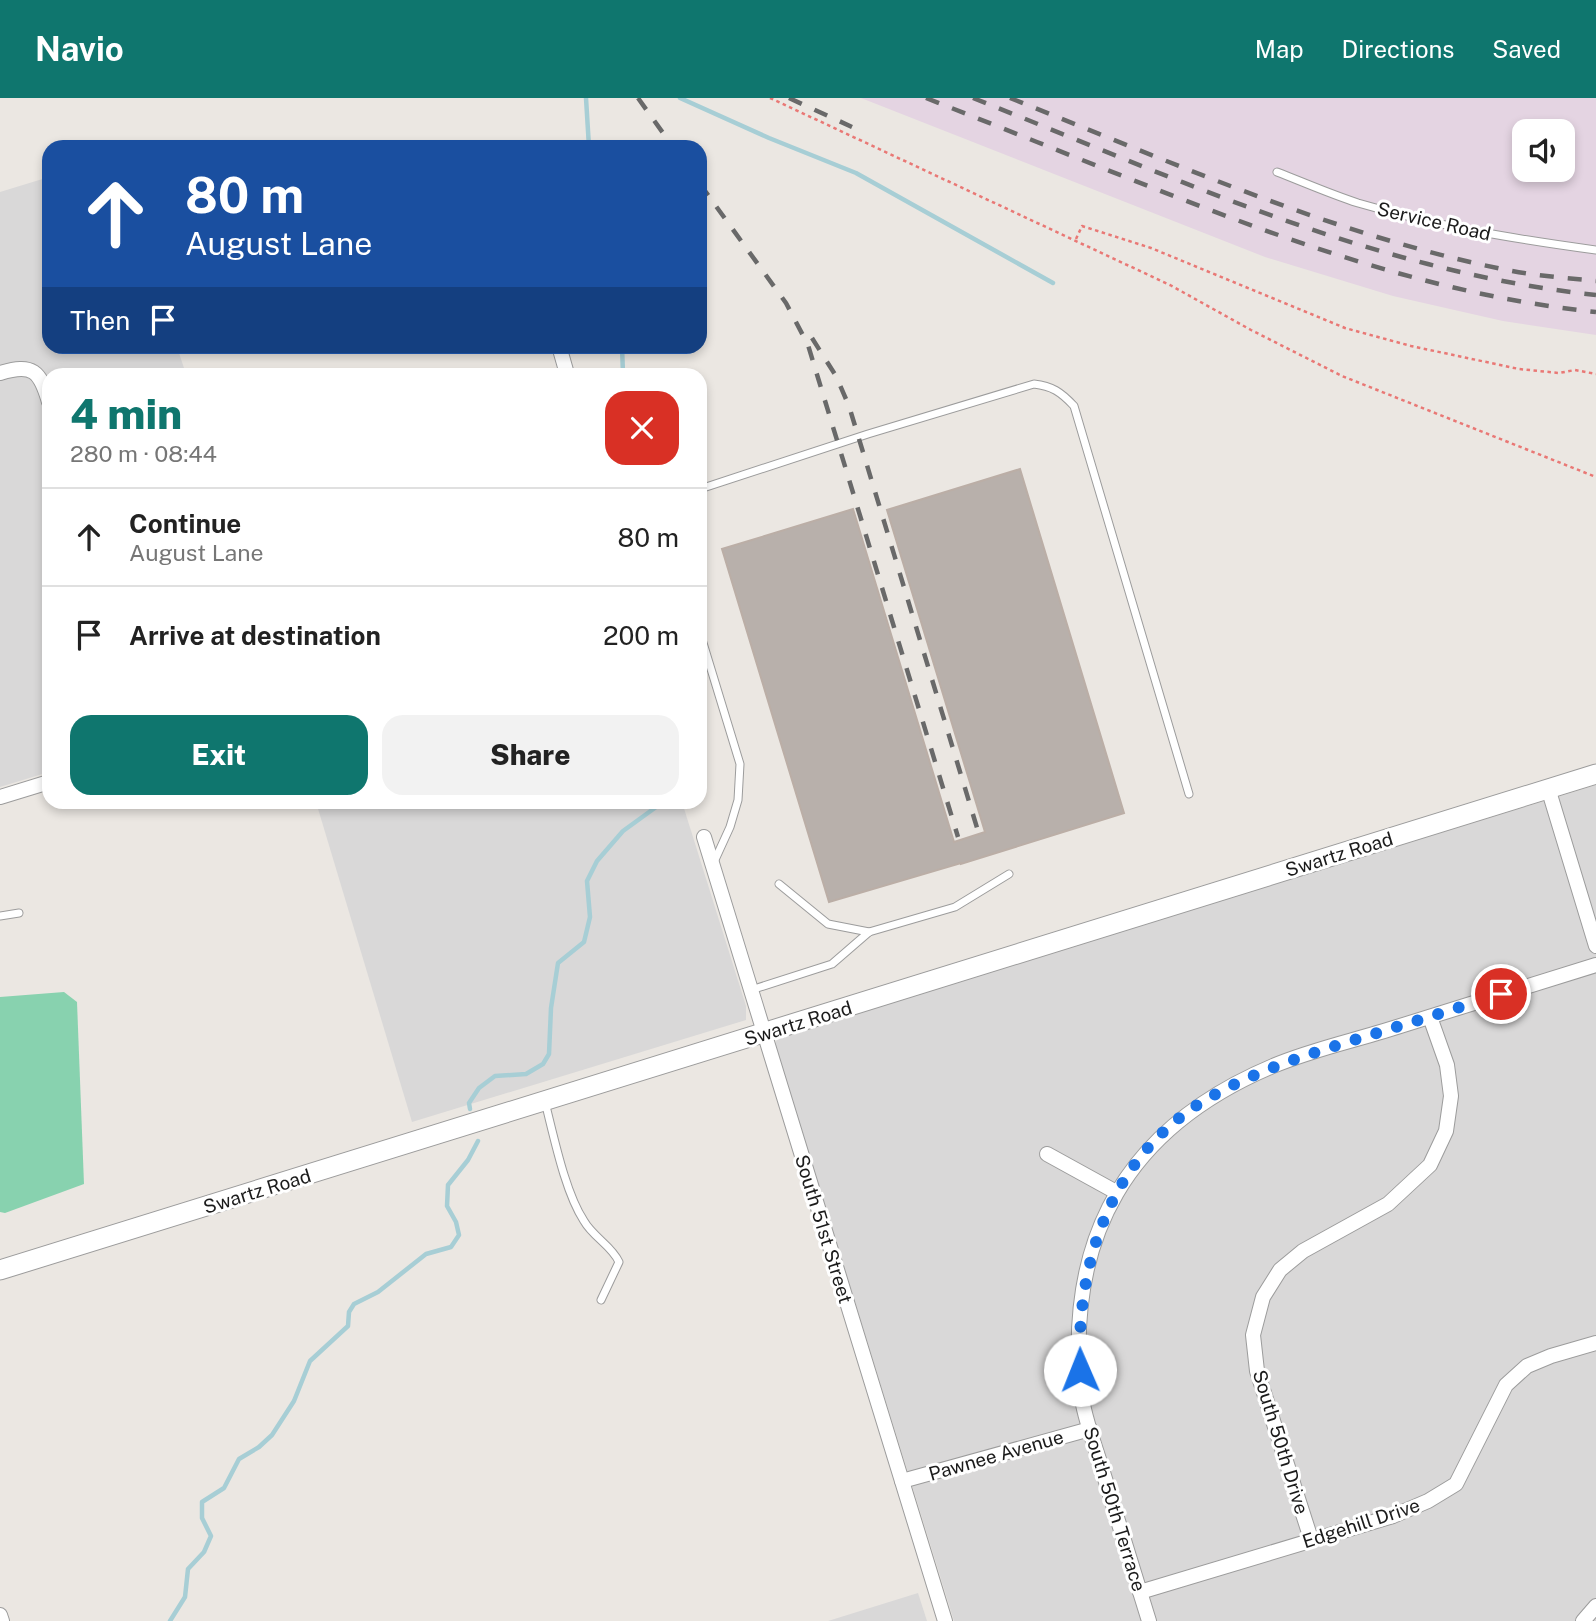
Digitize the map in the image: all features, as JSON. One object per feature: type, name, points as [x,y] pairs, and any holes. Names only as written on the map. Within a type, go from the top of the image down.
[{"type":"street","points":[[0,373],[16,368],[33,371],[42,381]]},
{"type":"street","name":"Swartz Road","points":[[0,1270],[1596,774]]},
{"type":"street","points":[[0,797],[42,784]]},
{"type":"street","points":[[1548,788],[1596,946]]},
{"type":"street","name":"South 51st Street","points":[[704,837],[944,1621]]},
{"type":"street","name":"South 50th Terrace","points":[[1149,1621],[1081,1395],[1079,1344],[1084,1286],[1097,1234],[1116,1192],[1143,1155],[1170,1127],[1201,1102],[1274,1065],[1596,965]]},
{"type":"street","name":"South 50th Drive","points":[[1311,1539],[1257,1371],[1253,1335],[1263,1297],[1280,1270],[1303,1251],[1388,1204],[1430,1165],[1446,1131],[1451,1096],[1447,1065],[1430,1017]]},
{"type":"street","points":[[1047,1154],[1116,1192]]},
{"type":"street","name":"Edgehill Drive","points":[[1140,1592],[1393,1516],[1427,1501],[1456,1484],[1506,1385],[1527,1366],[1596,1343]]},
{"type":"street","name":"Pawnee Avenue","points":[[902,1481],[1090,1429]]},
{"type":"street","points":[[1583,1621],[1596,1606]]},
{"type":"street","points":[[0,1615],[1,1621]]},
{"type":"lane","name":"Service Road","points":[[1277,172],[1355,202],[1425,221],[1520,240],[1596,250]]},
{"type":"lane","points":[[707,487],[1034,384],[1049,386],[1062,393],[1074,406],[1189,794]]},
{"type":"lane","points":[[707,656],[740,764],[738,800],[730,827],[712,866]]},
{"type":"lane","points":[[750,990],[832,964],[869,932],[955,907],[1009,874]]},
{"type":"lane","points":[[779,884],[828,924],[869,932]]},
{"type":"lane","points":[[0,916],[19,913]]},
{"type":"lane","points":[[545,1101],[557,1152],[584,1221],[615,1254],[619,1262],[601,1300]]},
{"type":"path","points":[[770,98],[1170,285],[1342,376],[1596,477]]},
{"type":"path","points":[[1076,240],[1082,226],[1151,248],[1345,328],[1519,369],[1559,373],[1575,370],[1596,374]]},
{"type":"shaded area","points":[[861,98],[1596,98],[1596,335],[1503,321],[1393,296],[1265,257]]},
{"type":"shaded area","points":[[42,179],[42,354],[179,354],[184,368],[42,368],[42,774],[0,787],[0,192]]},
{"type":"shaded area","points":[[1596,785],[1596,1621],[954,1621],[775,1044],[777,1039]]},
{"type":"shaded area","points":[[318,809],[684,809],[746,1006],[746,1020],[412,1122]]},
{"type":"shaded area","points":[[918,1593],[927,1621],[828,1621]]},
{"type":"green space","points":[[64,992],[77,1002],[84,1184],[5,1213],[0,1212],[0,997]]},
{"type":"building","points":[[1020,469],[1124,813],[829,902],[722,549],[853,509],[954,842],[985,832],[887,510]]},
{"type":"waterway","points":[[586,98],[589,140]]},
{"type":"waterway","points":[[680,98],[856,173],[1053,283]]},
{"type":"waterway","points":[[622,354],[623,368]]},
{"type":"waterway","points":[[470,1109],[469,1103],[479,1088],[495,1076],[526,1074],[543,1064],[549,1054],[551,1008],[558,963],[584,942],[590,917],[587,881],[597,861],[623,831],[653,809]]},
{"type":"waterway","points":[[170,1621],[185,1597],[188,1569],[204,1552],[211,1536],[202,1518],[202,1502],[224,1488],[239,1459],[272,1435],[294,1401],[310,1361],[348,1326],[349,1312],[354,1304],[378,1292],[426,1254],[451,1247],[459,1235],[456,1222],[447,1206],[448,1185],[468,1160],[478,1141]]},
{"type":"railway","points":[[638,98],[668,140]]},
{"type":"railway","points":[[789,98],[852,127]]},
{"type":"railway","points":[[926,98],[1202,207],[1312,247],[1481,294],[1596,312]]},
{"type":"railway","points":[[973,98],[1201,189],[1356,244],[1435,266],[1515,283],[1596,295]]},
{"type":"railway","points":[[1010,98],[1257,196],[1383,239],[1512,271],[1596,281]]},
{"type":"railway","points":[[707,194],[786,303],[808,345],[958,837]]},
{"type":"railway","points":[[812,338],[836,376],[849,406],[978,831]]},
{"type":"route","points":[[1080,1370],[1079,1344],[1084,1286],[1097,1234],[1116,1192],[1143,1155],[1170,1127],[1201,1102],[1274,1065],[1501,994]]}]
